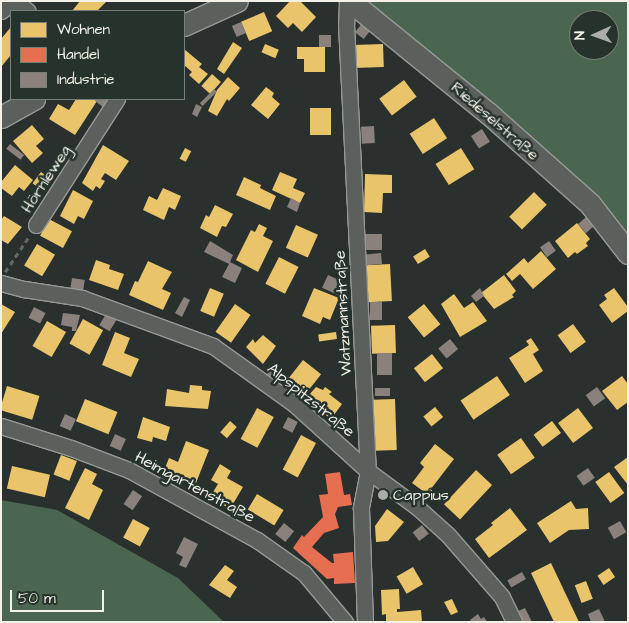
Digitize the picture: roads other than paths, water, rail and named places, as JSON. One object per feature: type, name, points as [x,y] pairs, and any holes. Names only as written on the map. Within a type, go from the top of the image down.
[{"type":"street","points":[[1,11],[14,1],[27,10]]},
{"type":"street","name":"Riedeselstraße","points":[[349,1],[488,113],[590,204],[628,253]]},
{"type":"street","name":"Watzmannstraße","points":[[349,1],[346,33],[368,471],[361,508],[364,622]]},
{"type":"street","points":[[185,24],[221,4]]},
{"type":"street","points":[[1,117],[32,100]]},
{"type":"street","name":"Hörnleweg","points":[[36,225],[116,100]]},
{"type":"street","name":"Alpspitzstraße","points":[[1,283],[24,289],[82,298],[213,346],[294,404],[368,471],[417,507],[448,535],[502,597],[514,622]]},
{"type":"street","name":"Heimgartenstraße","points":[[1,426],[71,448],[129,470],[257,540],[304,573],[345,622]]},
{"type":"place","name":"Cappius","points":[[383,495]]}]
